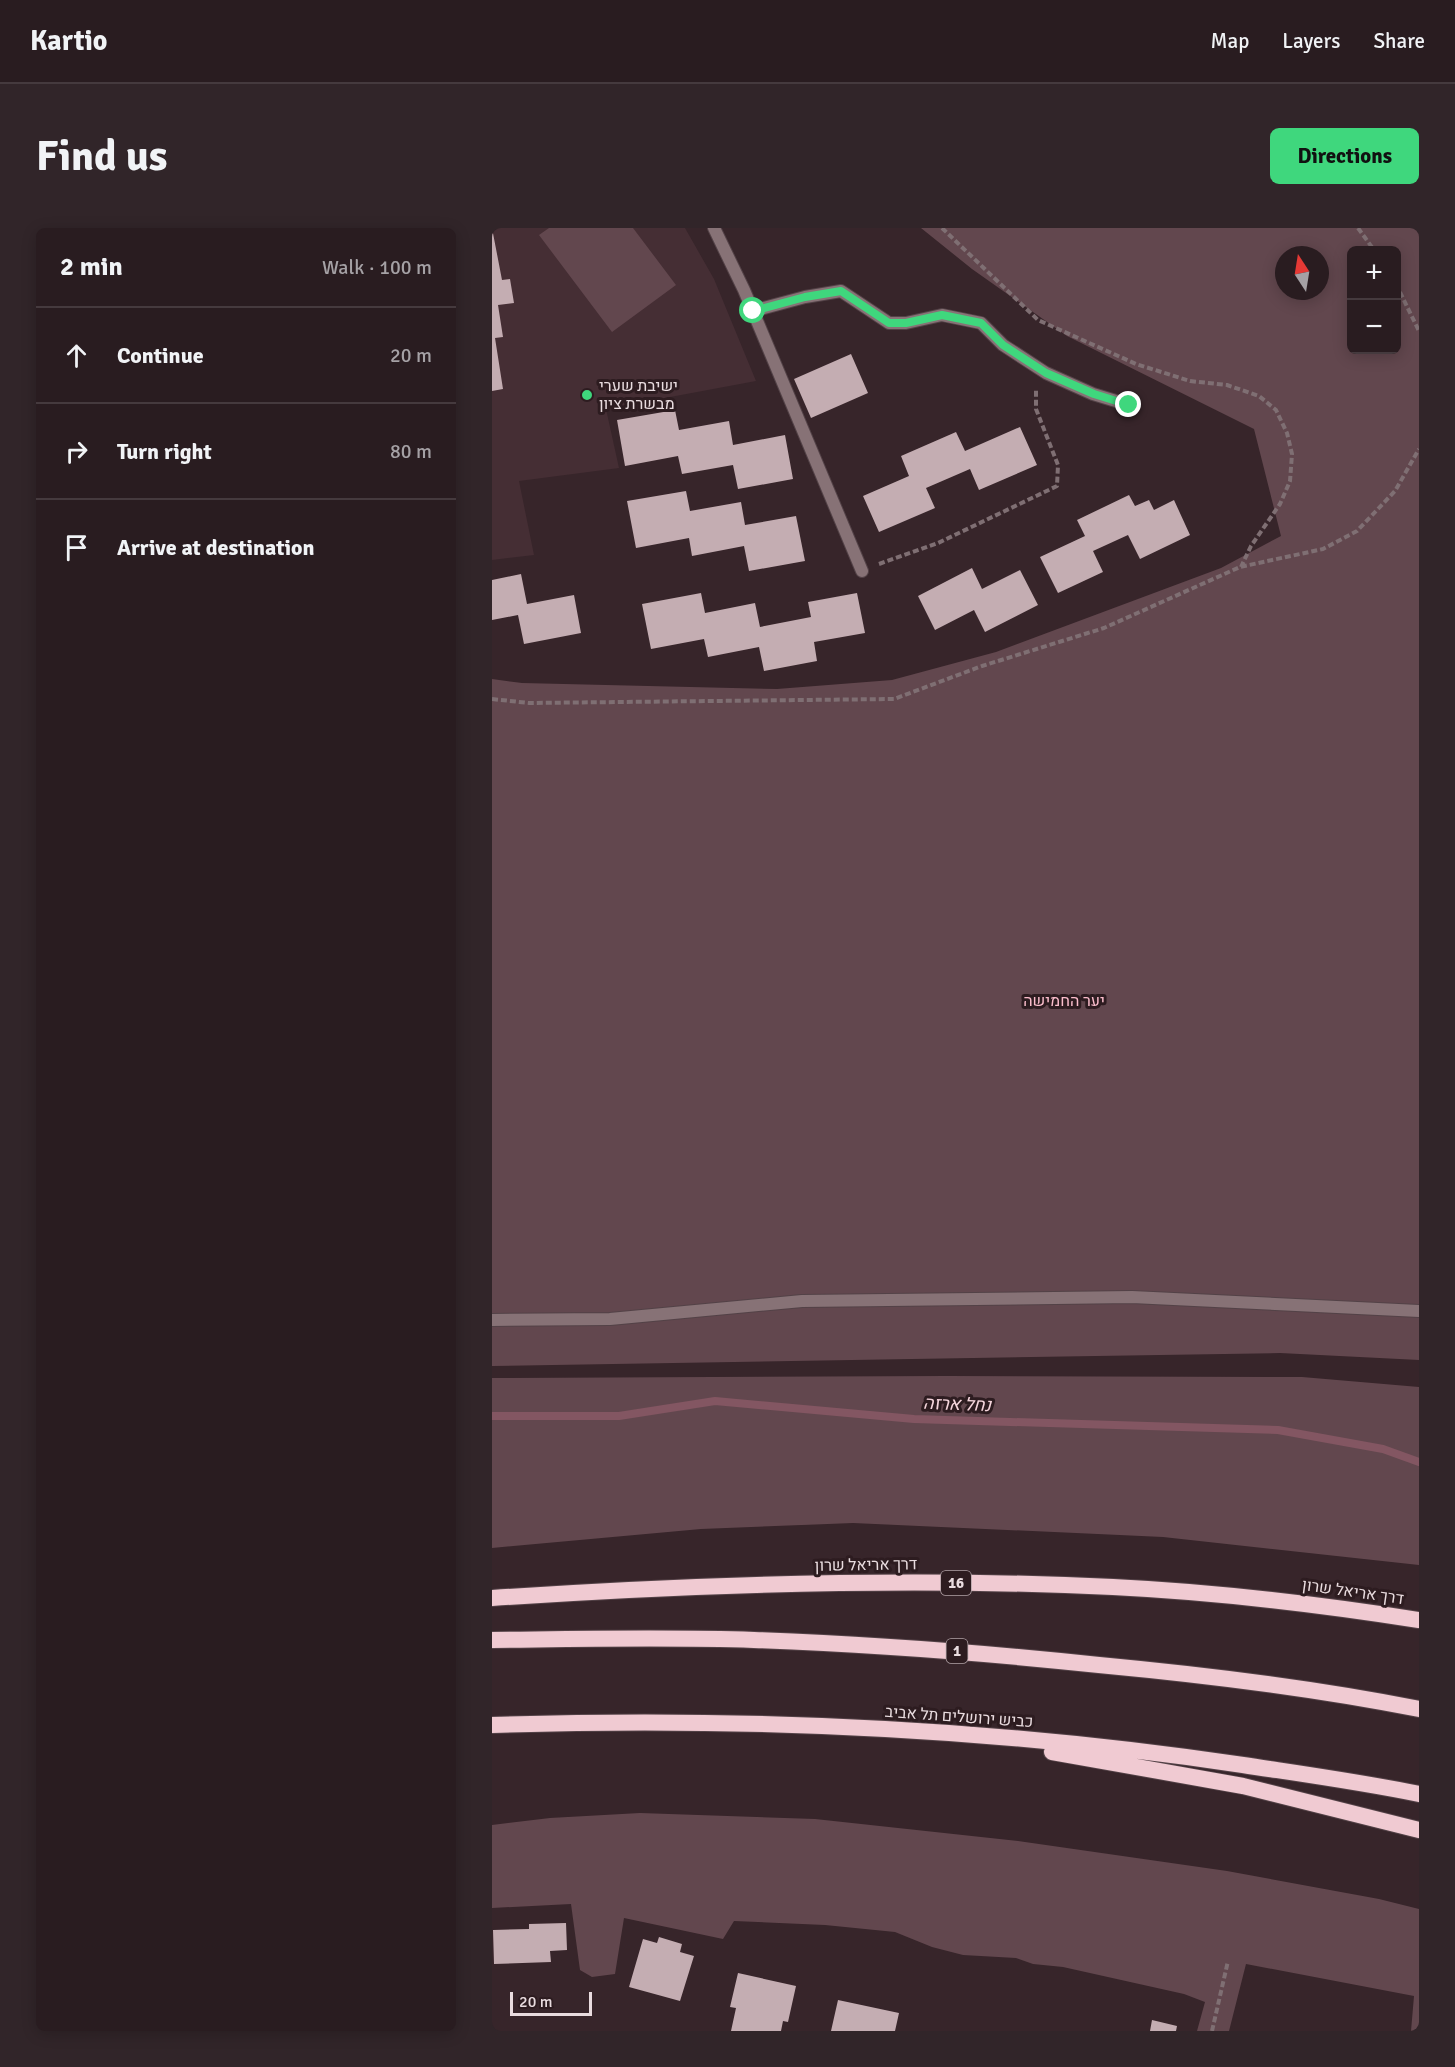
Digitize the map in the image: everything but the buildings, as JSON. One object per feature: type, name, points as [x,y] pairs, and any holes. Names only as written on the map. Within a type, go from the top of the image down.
[{"type":"highway","name":"דרך אריאל שרון","points":[[492,1598],[759,1584],[901,1582],[1048,1584],[1136,1588],[1243,1597],[1419,1620]]},
{"type":"highway","name":"1","points":[[492,1640],[608,1638],[754,1640],[976,1652],[1183,1673],[1419,1709]]},
{"type":"highway","name":"כביש ירושלים תל אביב","points":[[492,1725],[608,1721],[789,1724],[971,1734],[1156,1752],[1419,1794]]},
{"type":"highway","points":[[872,1728],[1048,1751],[1243,1786],[1419,1830]]},
{"type":"street","points":[[714,228],[753,311],[862,571]]},
{"type":"street","points":[[753,311],[805,297],[841,291],[889,323],[906,323],[942,315],[981,323],[1003,345],[1046,373],[1094,394],[1129,405]]},
{"type":"street","points":[[492,1320],[610,1319],[802,1301],[1132,1297],[1419,1311]]},
{"type":"path","points":[[942,228],[1038,320],[1136,364],[1190,381],[1227,385],[1259,396],[1276,410],[1287,433],[1292,454],[1290,481],[1280,504],[1251,546],[1240,567]]},
{"type":"path","points":[[1358,228],[1371,246]]},
{"type":"path","points":[[1401,295],[1419,331]]},
{"type":"path","points":[[862,571],[938,543],[1057,486],[1058,465],[1036,409],[1036,367]]},
{"type":"path","points":[[492,699],[529,703],[894,699],[982,666],[1104,628],[1240,567],[1323,549],[1357,531],[1395,491],[1419,449]]},
{"type":"path","points":[[1212,2031],[1228,1961]]},
{"type":"shaded area","name":"ישיבת שערי מבשרת ציון","points":[[492,228],[685,228],[714,279],[756,381],[606,409],[619,468],[519,481],[534,555],[492,560]]},
{"type":"green space","points":[[549,228],[633,228],[676,285],[612,332],[539,235]]},
{"type":"green space","name":"יער החמישה","points":[[921,228],[1419,228],[1419,1360],[1280,1353],[492,1366],[492,679],[522,683],[777,689],[892,680],[996,652],[1221,568],[1281,536],[1254,429],[1067,336],[972,269]]},
{"type":"green space","points":[[1302,1377],[1419,1387],[1419,1565],[1163,1537],[853,1523],[701,1529],[492,1548],[492,1378]]},
{"type":"green space","points":[[640,1813],[815,1819],[1018,1841],[1227,1871],[1379,1899],[1419,1909],[1419,2031],[1411,2031],[1414,1996],[1246,1964],[1229,2031],[1197,2031],[1205,2002],[1184,1994],[1063,1967],[1033,1964],[1016,1958],[963,1955],[932,1947],[895,1932],[825,1925],[734,1921],[723,1939],[624,1918],[615,1974],[592,1977],[580,1970],[571,1904],[492,1908],[492,1825],[550,1818]]},
{"type":"waterway","name":"נחל ארזה","points":[[492,1416],[619,1416],[715,1401],[914,1419],[1278,1430],[1383,1449],[1419,1462]]},
{"type":"place","name":"ישיבת שערי מבשרת ציון","points":[[587,395]]},
{"type":"route","points":[[753,311],[805,297],[841,291],[889,323],[906,323],[942,315],[981,323],[1003,345],[1046,373],[1094,394],[1129,405]]}]
